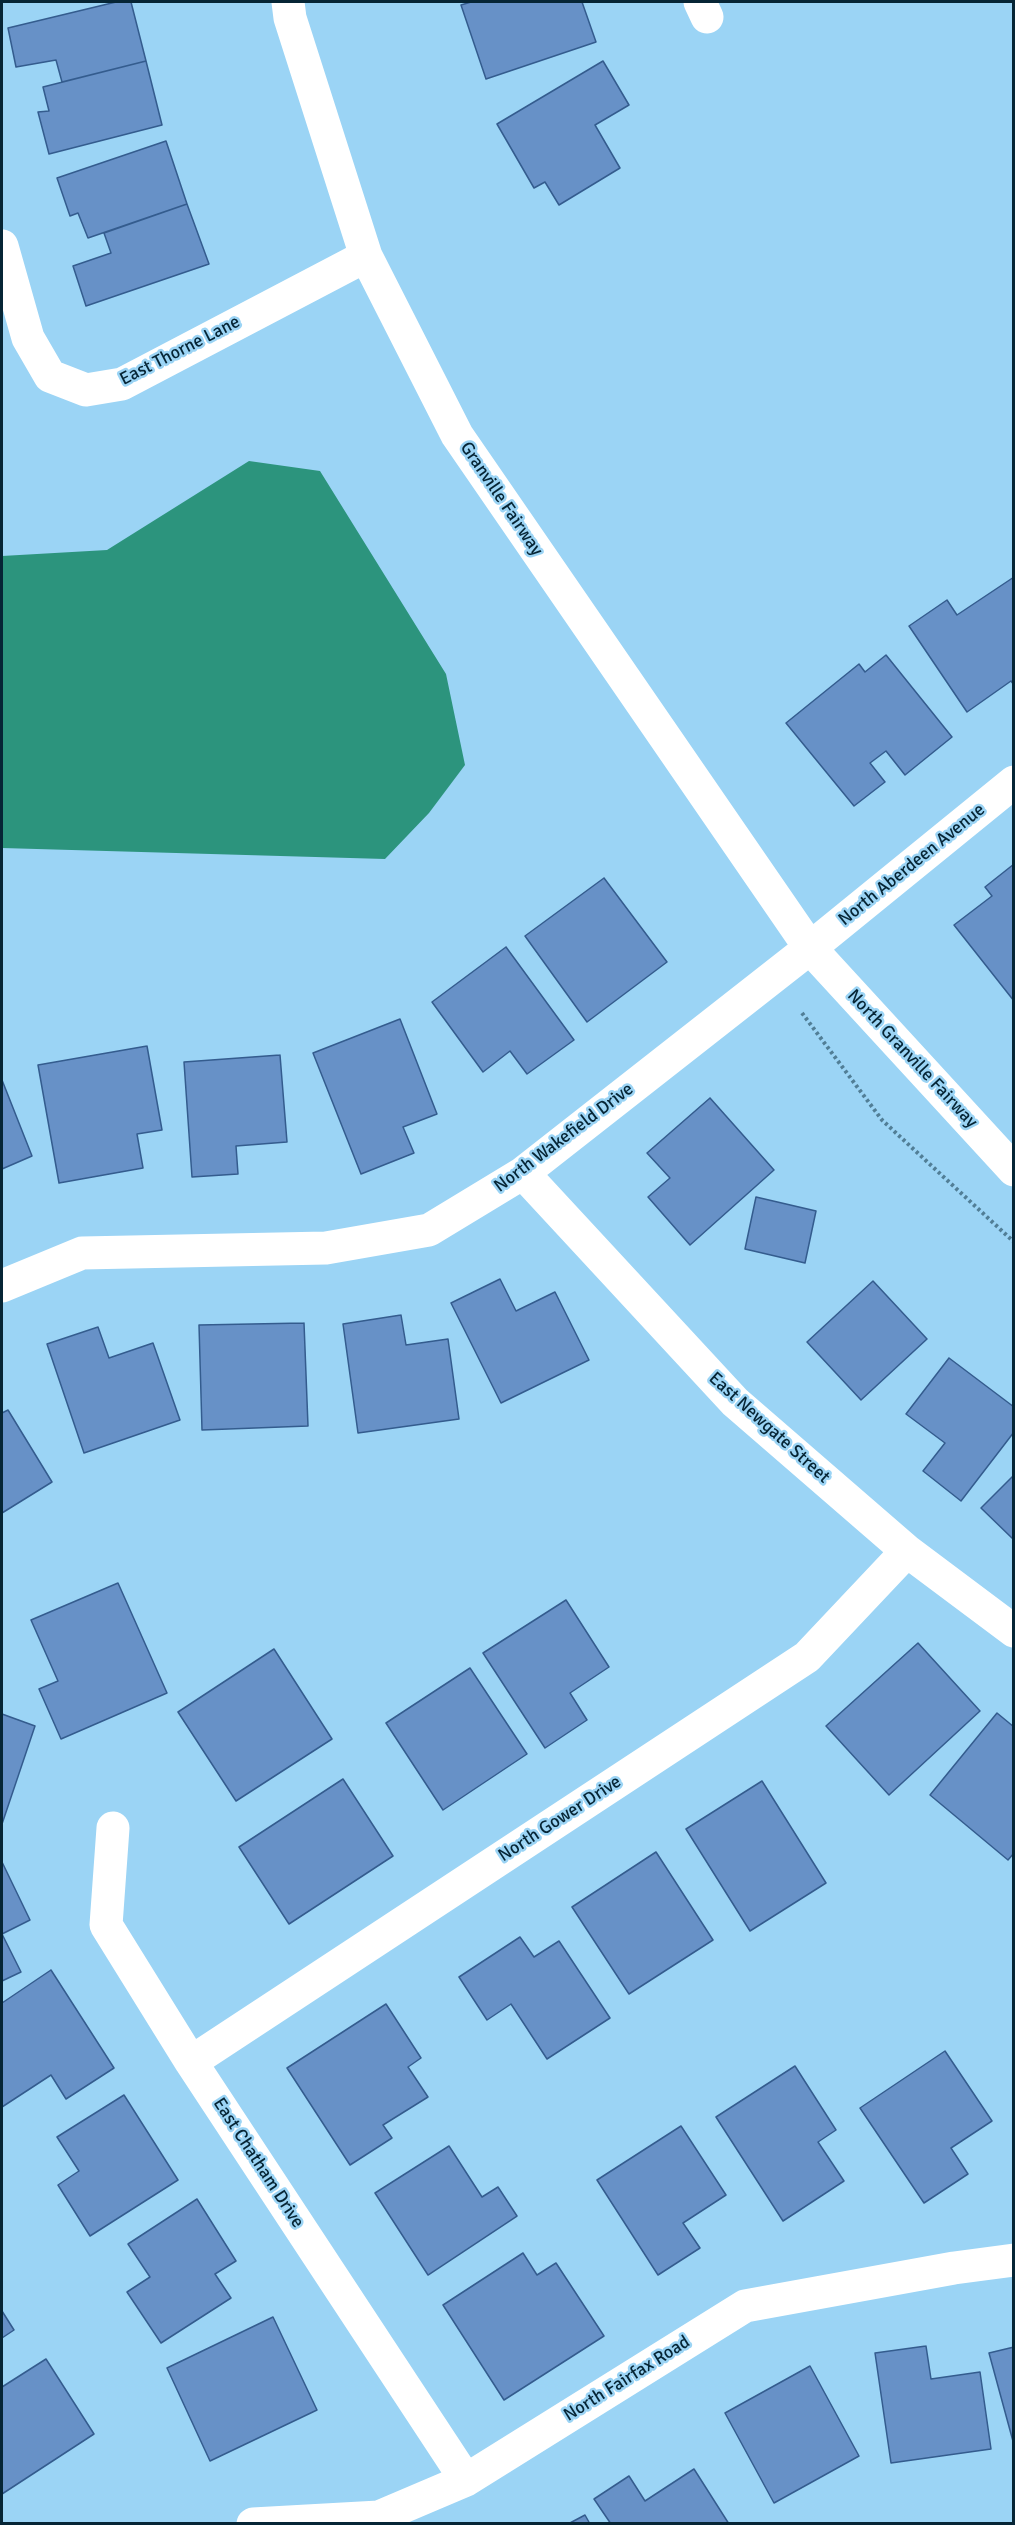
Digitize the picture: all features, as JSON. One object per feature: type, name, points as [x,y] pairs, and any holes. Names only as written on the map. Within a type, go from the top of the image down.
[{"type":"street","name":"Granville Fairway","points":[[288,2],[290,18],[366,256],[457,435],[810,948]]},
{"type":"street","name":"East Thorne Lane","points":[[2,246],[28,338],[50,376],[86,390],[122,384],[366,256]]},
{"type":"street","name":"North Aberdeen Avenue","points":[[810,948],[1014,782]]},
{"type":"street","name":"North Granville Fairway","points":[[810,948],[1014,1170]]},
{"type":"street","name":"North Wakefield Drive","points":[[2,1286],[82,1253],[326,1248],[429,1230],[523,1173],[810,948]]},
{"type":"street","name":"East Newgate Street","points":[[523,1173],[735,1402],[907,1551],[1014,1631]]},
{"type":"street","name":"North Gower Drive","points":[[191,2062],[807,1657],[907,1551]]},
{"type":"street","name":"East Chatham Drive","points":[[112,1828],[106,1925],[191,2062],[466,2480]]},
{"type":"street","name":"North Fairfax Road","points":[[253,2523],[379,2517],[466,2480],[745,2306],[1014,2260]]},
{"type":"path","points":[[802,1013],[882,1120],[1014,1242]]},
{"type":"shaded area","points":[[249,461],[320,471],[446,674],[465,765],[429,813],[385,859],[2,848],[2,556],[107,550]]},
{"type":"building","points":[[116,2],[131,2],[146,61],[62,82],[56,60],[16,67],[8,28]]},
{"type":"building","points":[[471,2],[582,2],[596,42],[486,79],[461,5]]},
{"type":"building","points":[[146,61],[162,125],[49,154],[38,112],[49,111],[43,87]]},
{"type":"building","points":[[603,61],[629,105],[595,125],[620,168],[559,205],[545,182],[534,188],[497,124]]},
{"type":"building","points":[[166,141],[187,204],[88,238],[78,213],[70,216],[57,178]]},
{"type":"building","points":[[187,204],[209,264],[86,306],[73,266],[111,253],[104,233]]},
{"type":"building","points":[[1014,577],[1014,685],[1011,681],[967,712],[909,626],[947,600],[957,615]]},
{"type":"building","points":[[886,655],[952,737],[905,775],[886,751],[870,763],[885,782],[854,806],[786,723],[859,664],[865,672]]},
{"type":"building","points":[[1014,864],[1014,1001],[954,925],[992,896],[985,887]]},
{"type":"building","points":[[604,878],[667,962],[587,1022],[525,936]]},
{"type":"building","points":[[506,947],[574,1040],[527,1074],[510,1051],[483,1072],[432,1002]]},
{"type":"building","points":[[400,1019],[437,1114],[403,1127],[414,1153],[361,1174],[313,1053]]},
{"type":"building","points":[[147,1046],[162,1130],[137,1134],[143,1168],[59,1183],[38,1065]]},
{"type":"building","points":[[280,1055],[287,1142],[236,1146],[238,1174],[192,1177],[184,1062]]},
{"type":"building","points":[[2,1080],[32,1156],[2,1169]]},
{"type":"building","points":[[710,1098],[774,1170],[690,1245],[648,1197],[670,1178],[647,1153]]},
{"type":"building","points":[[756,1197],[816,1211],[805,1263],[745,1249]]},
{"type":"building","points":[[500,1279],[516,1311],[555,1292],[589,1360],[501,1403],[451,1303]]},
{"type":"building","points":[[873,1281],[927,1339],[861,1400],[807,1342]]},
{"type":"building","points":[[401,1315],[406,1345],[448,1339],[459,1419],[358,1433],[343,1324]]},
{"type":"building","points":[[304,1323],[308,1426],[202,1430],[199,1325]]},
{"type":"building","points":[[98,1327],[109,1358],[153,1343],[180,1420],[84,1453],[47,1344]]},
{"type":"building","points":[[949,1358],[1014,1407],[1014,1432],[961,1501],[923,1471],[945,1443],[906,1414]]},
{"type":"building","points":[[8,1410],[52,1482],[2,1513],[2,1413]]},
{"type":"building","points":[[1014,1475],[1014,1540],[981,1508]]},
{"type":"building","points":[[118,1583],[167,1693],[61,1739],[39,1689],[58,1681],[31,1620]]},
{"type":"building","points":[[566,1600],[609,1667],[570,1693],[587,1720],[545,1748],[483,1653]]},
{"type":"building","points":[[918,1643],[980,1711],[889,1795],[826,1726]]},
{"type":"building","points":[[274,1649],[332,1739],[236,1801],[178,1712]]},
{"type":"building","points":[[470,1668],[527,1754],[443,1810],[386,1723]]},
{"type":"building","points":[[997,1713],[1014,1727],[1014,1853],[1008,1860],[930,1795]]},
{"type":"building","points":[[2,1714],[35,1726],[2,1824]]},
{"type":"building","points":[[343,1779],[393,1856],[289,1924],[239,1847]]},
{"type":"building","points":[[762,1781],[826,1883],[750,1931],[686,1829]]},
{"type":"building","points":[[656,1852],[713,1940],[629,1994],[572,1907]]},
{"type":"building","points":[[2,1862],[30,1920],[2,1934]]},
{"type":"building","points":[[2,1934],[21,1972],[2,1981]]},
{"type":"building","points":[[520,1937],[534,1957],[559,1941],[610,2018],[547,2059],[511,2004],[487,2020],[459,1977]]},
{"type":"building","points":[[51,1970],[114,2068],[66,2099],[51,2075],[2,2107],[2,2003]]},
{"type":"building","points":[[386,2004],[421,2058],[408,2067],[428,2097],[383,2125],[392,2138],[350,2165],[287,2068]]},
{"type":"building","points":[[945,2051],[992,2121],[951,2148],[968,2174],[924,2203],[860,2108]]},
{"type":"building","points":[[795,2066],[836,2130],[818,2142],[844,2181],[783,2221],[716,2117]]},
{"type":"building","points":[[124,2095],[178,2180],[90,2236],[58,2185],[79,2171],[57,2137]]},
{"type":"building","points":[[681,2126],[726,2195],[683,2223],[700,2248],[658,2275],[597,2180]]},
{"type":"building","points":[[449,2146],[482,2197],[498,2187],[517,2216],[428,2275],[375,2193]]},
{"type":"building","points":[[197,2199],[236,2261],[215,2274],[231,2298],[161,2343],[127,2292],[150,2277],[128,2244]]},
{"type":"building","points":[[523,2253],[537,2275],[556,2263],[604,2336],[504,2400],[443,2305]]},
{"type":"building","points":[[2,2311],[14,2330],[2,2338]]},
{"type":"building","points":[[273,2317],[317,2410],[210,2461],[167,2368]]},
{"type":"building","points":[[926,2346],[931,2379],[980,2372],[991,2449],[891,2463],[875,2353]]},
{"type":"building","points":[[1014,2347],[1014,2445],[989,2353]]},
{"type":"building","points":[[46,2359],[94,2434],[2,2494],[2,2387]]},
{"type":"building","points":[[810,2366],[859,2456],[774,2503],[725,2413]]},
{"type":"building","points":[[694,2469],[729,2524],[611,2524],[594,2499],[629,2476],[645,2501]]},
{"type":"building","points":[[585,2515],[590,2524],[568,2524]]}]
